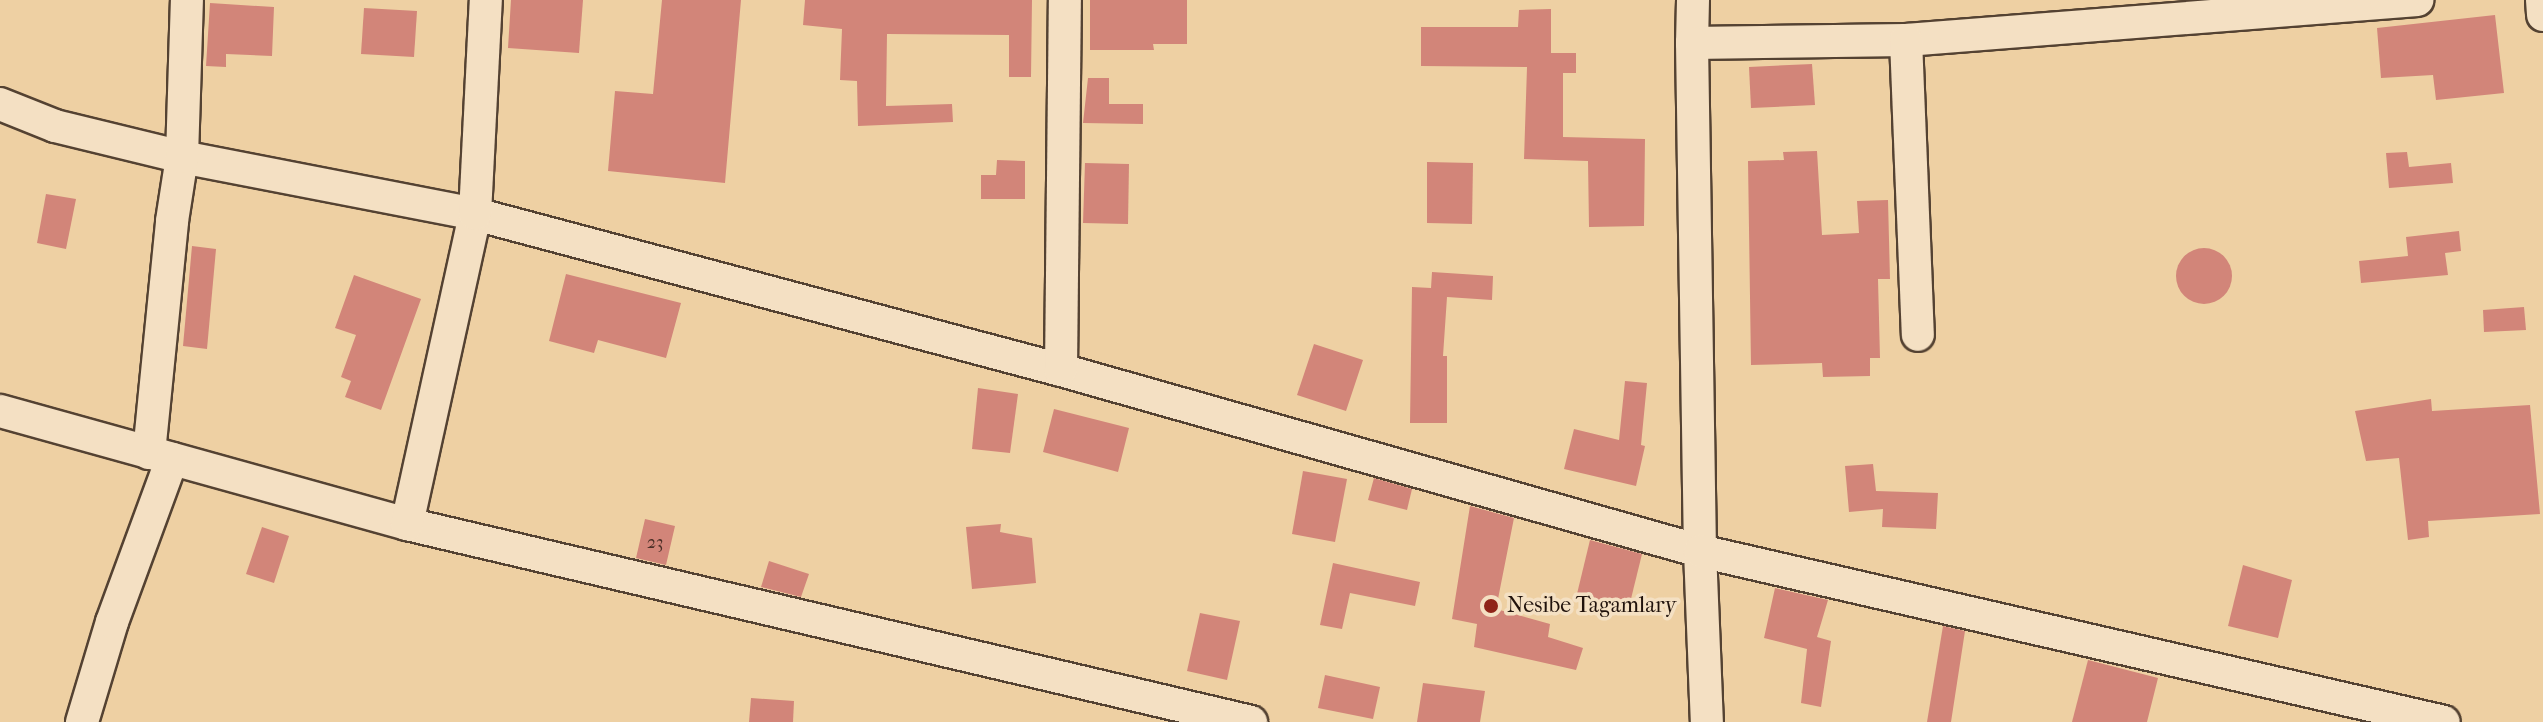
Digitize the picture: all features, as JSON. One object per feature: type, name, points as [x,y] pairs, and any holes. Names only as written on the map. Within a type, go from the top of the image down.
[{"type":"street","points":[[82,722],[161,456],[172,221],[182,157],[187,0]]},
{"type":"street","points":[[407,524],[475,214],[486,0]]},
{"type":"street","points":[[1061,370],[1065,0]]},
{"type":"street","points":[[1693,0],[1700,551],[1707,722]]},
{"type":"street","points":[[1692,43],[1906,40],[2417,0]]},
{"type":"street","points":[[2542,0],[2543,15]]},
{"type":"street","points":[[1906,40],[1918,335]]},
{"type":"street","points":[[0,104],[55,126],[182,157],[475,214],[1061,370],[1700,551],[2444,722]]},
{"type":"street","points":[[0,411],[407,524],[1251,722]]},
{"type":"building","points":[[511,0],[583,0],[579,53],[508,48]]},
{"type":"building","points":[[662,0],[741,0],[725,183],[608,171],[615,91],[653,94]]},
{"type":"building","points":[[805,0],[1032,0],[1031,77],[1009,77],[1009,35],[887,34],[886,106],[952,104],[953,122],[858,126],[857,81],[840,80],[842,29],[803,25]]},
{"type":"building","points":[[1090,0],[1187,0],[1187,44],[1153,44],[1154,50],[1090,50]]},
{"type":"building","points":[[210,3],[274,7],[272,56],[226,54],[226,67],[206,66]]},
{"type":"building","points":[[364,8],[417,11],[414,57],[361,54]]},
{"type":"building","points":[[1551,9],[1551,53],[1576,53],[1576,73],[1563,73],[1563,137],[1645,139],[1644,226],[1589,227],[1588,161],[1524,159],[1527,67],[1421,66],[1421,27],[1518,27],[1519,10]]},
{"type":"building","points":[[2495,15],[2504,93],[2436,100],[2433,75],[2381,78],[2377,28]]},
{"type":"building","points":[[1812,64],[1815,105],[1751,108],[1749,67]]},
{"type":"building","points":[[1088,78],[1109,78],[1109,104],[1143,104],[1143,124],[1083,123]]},
{"type":"building","points":[[1817,151],[1822,235],[1859,233],[1857,201],[1888,200],[1890,279],[1878,279],[1880,358],[1870,358],[1870,376],[1823,377],[1822,363],[1751,365],[1748,161],[1784,160],[1783,152]]},
{"type":"building","points":[[2407,152],[2409,167],[2451,163],[2453,183],[2389,188],[2386,153]]},
{"type":"building","points":[[997,160],[1025,161],[1025,199],[981,199],[981,175],[996,175]]},
{"type":"building","points":[[1427,162],[1473,163],[1472,224],[1427,223]]},
{"type":"building","points":[[1085,163],[1129,164],[1128,224],[1083,223]]},
{"type":"building","points":[[46,194],[76,199],[66,249],[37,243]]},
{"type":"building","points":[[2459,231],[2461,251],[2445,253],[2448,275],[2361,283],[2359,261],[2408,256],[2406,237]]},
{"type":"building","points":[[192,246],[216,249],[207,349],[183,346]]},
{"type":"building","points":[[2204,248],[2223,257],[2232,276],[2223,295],[2204,304],[2185,295],[2176,276],[2185,257]]},
{"type":"building","points":[[1432,272],[1493,276],[1492,300],[1447,297],[1443,356],[1447,356],[1447,423],[1410,423],[1412,287],[1431,288]]},
{"type":"building","points":[[566,274],[681,303],[666,358],[598,340],[594,353],[549,341]]},
{"type":"building","points":[[354,275],[421,299],[381,410],[345,397],[351,381],[341,377],[356,335],[335,328]]},
{"type":"building","points":[[2524,307],[2526,330],[2484,332],[2483,310]]},
{"type":"building","points":[[1314,344],[1363,360],[1346,411],[1297,395]]},
{"type":"building","points":[[1625,381],[1647,383],[1641,445],[1645,446],[1636,486],[1564,469],[1574,429],[1619,440]]},
{"type":"building","points":[[978,388],[1018,394],[1010,453],[972,449]]},
{"type":"building","points":[[2431,399],[2432,411],[2530,405],[2540,514],[2428,521],[2429,537],[2408,540],[2399,458],[2366,461],[2355,411]]},
{"type":"building","points":[[1054,409],[1129,428],[1118,472],[1043,452]]},
{"type":"building","points":[[1873,464],[1876,491],[1938,493],[1936,529],[1882,527],[1883,509],[1849,512],[1845,466]]},
{"type":"building","points":[[1303,471],[1347,479],[1335,542],[1292,534]]},
{"type":"building","points":[[1374,478],[1412,489],[1407,510],[1368,500]]},
{"type":"building","points":[[1470,506],[1514,518],[1496,609],[1550,624],[1548,637],[1583,648],[1576,670],[1474,647],[1477,624],[1452,619]]},
{"type":"building","points":[[645,519],[675,526],[666,565],[636,558]]},
{"type":"building","points":[[1001,524],[1000,532],[1032,538],[1036,583],[972,589],[966,527]]},
{"type":"building","points":[[262,527],[289,536],[274,583],[246,574]]},
{"type":"building","points":[[1590,540],[1642,554],[1628,611],[1576,598]]},
{"type":"building","points":[[769,561],[809,574],[801,597],[761,587]]},
{"type":"building","points":[[1333,563],[1420,582],[1415,606],[1350,593],[1342,629],[1320,625]]},
{"type":"building","points":[[2243,565],[2292,580],[2278,638],[2228,626]]},
{"type":"building","points":[[1775,588],[1828,600],[1817,637],[1831,641],[1821,707],[1801,703],[1807,649],[1764,638]]},
{"type":"building","points":[[1200,613],[1240,621],[1227,680],[1187,671]]},
{"type":"building","points":[[1943,626],[1965,631],[1951,722],[1927,722]]},
{"type":"building","points":[[2088,660],[2158,678],[2147,722],[2072,722]]},
{"type":"building","points":[[1325,675],[1380,687],[1373,719],[1318,708]]},
{"type":"building","points":[[1423,683],[1485,691],[1480,722],[1417,722]]},
{"type":"building","points":[[751,698],[794,701],[793,722],[749,722]]},
{"type":"place","name":"Nesibe Tagamlary","points":[[1491,606]]}]
